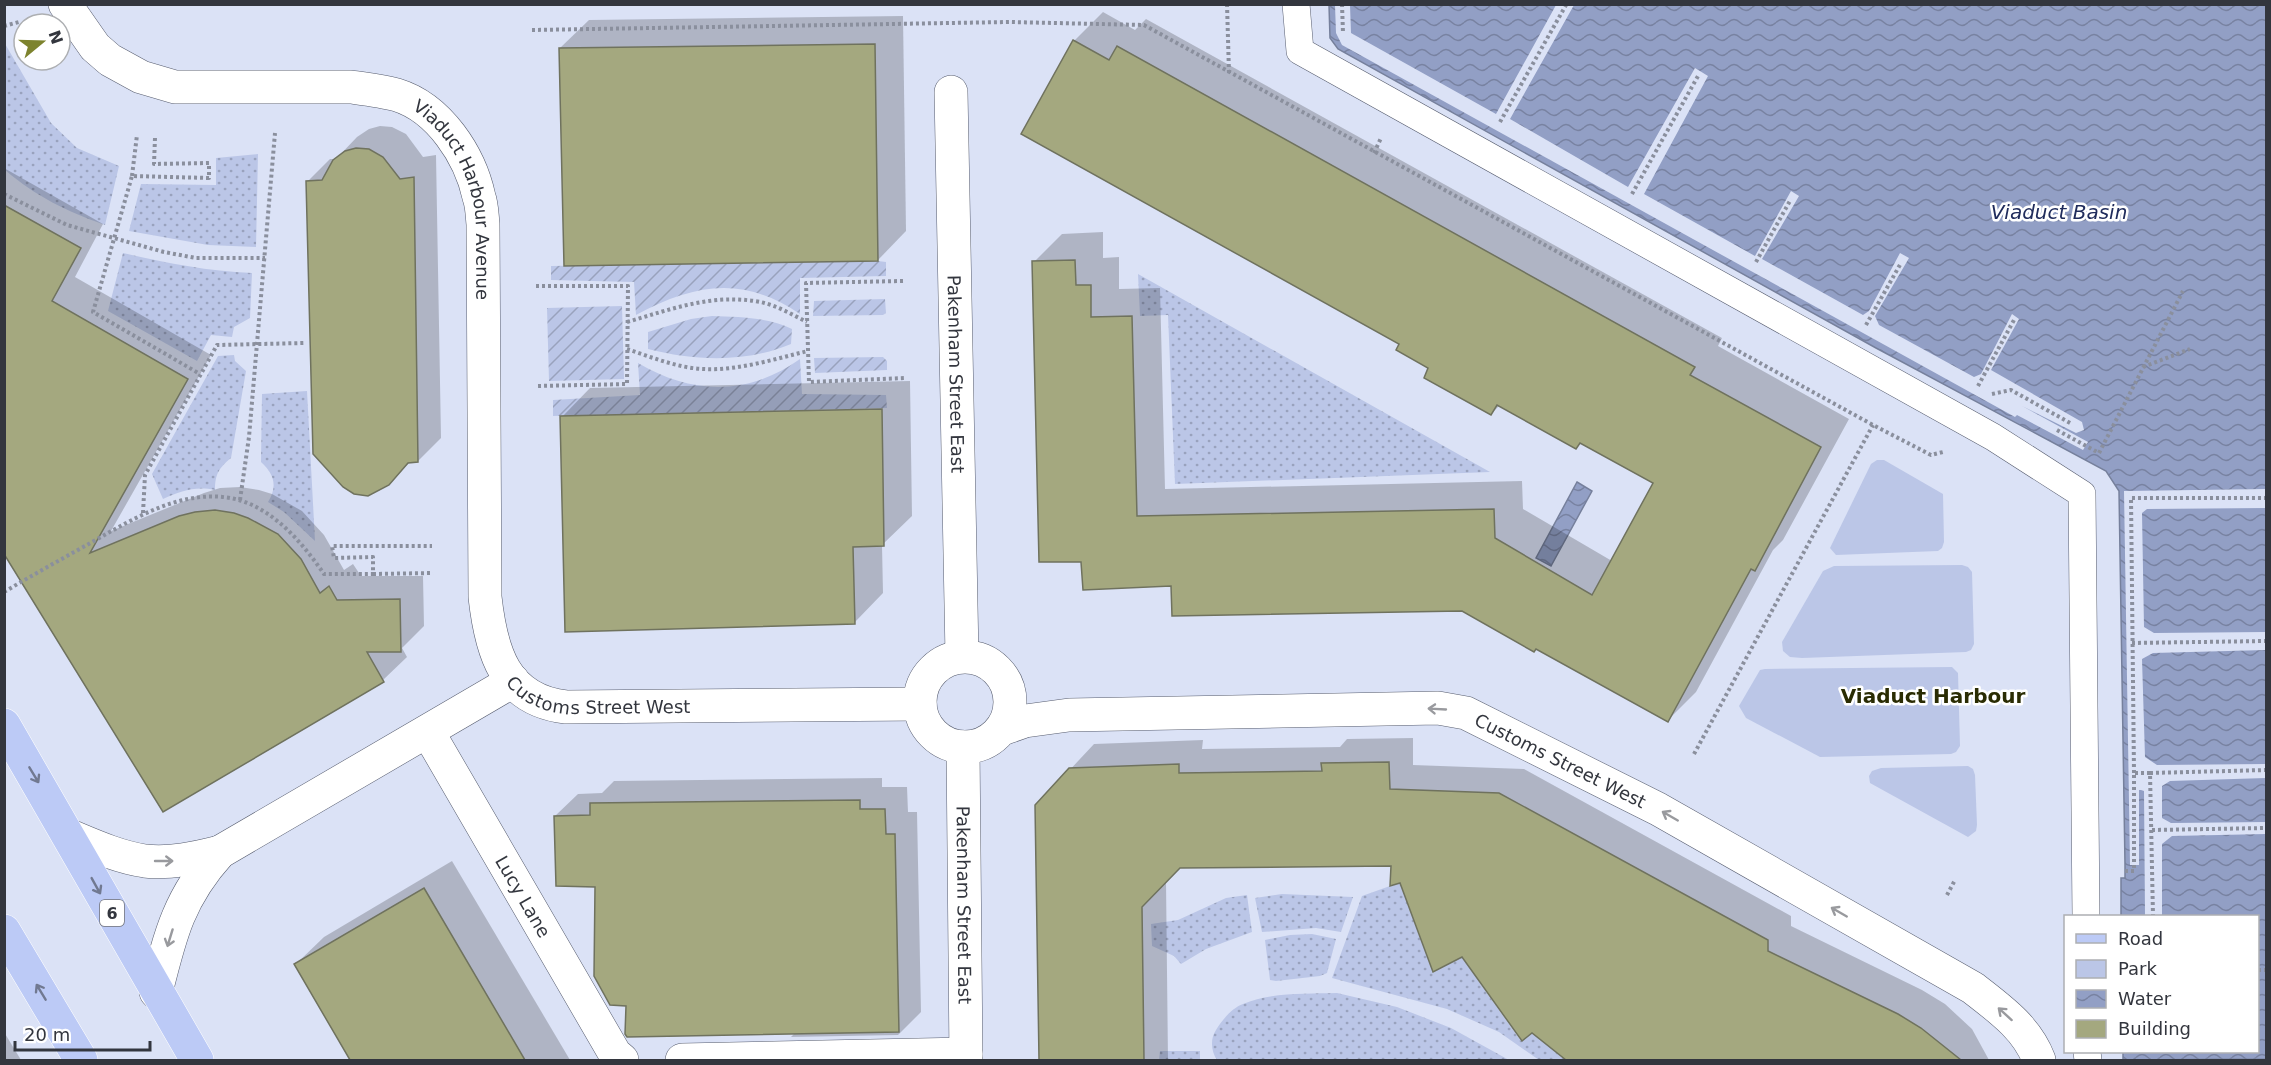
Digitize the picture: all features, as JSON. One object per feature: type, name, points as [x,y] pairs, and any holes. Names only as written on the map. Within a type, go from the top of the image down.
[{"type":"main road","name":"6","points":[[4,724],[197,1060]]},
{"type":"main road","points":[[4,931],[81,1060]]},
{"type":"street","name":"Viaduct Harbour Avenue","points":[[65,4],[95,47],[110,60],[141,77],[176,87],[351,87],[378,91],[398,95],[419,105],[449,134],[465,160],[479,196],[482,215],[485,597],[489,632],[495,652],[513,681]]},
{"type":"street","points":[[1296,4],[1300,51],[1993,437],[2082,494],[2086,915]]},
{"type":"street","name":"Pakenham Street East","points":[[951,92],[962,656]]},
{"type":"street","points":[[962,656],[977,657],[991,663],[1001,674],[1008,687],[1011,701],[1009,716],[1002,729],[991,739],[978,745],[963,747],[938,739],[922,717],[920,704],[921,690],[927,677],[936,666],[948,659],[962,656]]},
{"type":"street","name":"Customs Street West","points":[[68,835],[114,853],[145,861],[176,861],[220,852],[513,681],[523,693],[536,700],[566,707],[920,704]]},
{"type":"street","name":"Customs Street West","points":[[1002,729],[1025,721],[1069,715],[1438,708],[1466,712],[1658,809],[1973,988],[2015,1022],[2028,1036],[2040,1060]]},
{"type":"street","name":"Lucy Lane","points":[[428,732],[615,1054],[622,1060]]},
{"type":"street","name":"Pakenham Street East","points":[[963,747],[966,1057]]},
{"type":"street","name":"Customs Street West","points":[[156,992],[176,918],[191,889],[220,852]]},
{"type":"street","points":[[682,1060],[966,1057]]},
{"type":"path","points":[[1227,4],[1229,74]]},
{"type":"path","points":[[1499,123],[1566,5]]},
{"type":"path","points":[[532,30],[1010,22],[1144,25],[1229,74],[1873,425],[1931,455],[1948,450]]},
{"type":"path","points":[[1631,196],[1698,76]]},
{"type":"path","points":[[240,500],[249,437],[274,134]]},
{"type":"path","points":[[137,135],[132,176],[93,312],[200,375]]},
{"type":"path","points":[[132,176],[209,178],[209,163],[154,164],[155,138]]},
{"type":"path","points":[[4,194],[67,225],[164,252],[196,258],[265,258]]},
{"type":"path","points":[[1755,264],[1791,199]]},
{"type":"path","points":[[1866,325],[1901,263]]},
{"type":"path","points":[[903,280],[806,284],[809,382],[903,378]]},
{"type":"path","points":[[536,286],[628,286],[627,384],[537,386]]},
{"type":"path","points":[[2095,458],[2183,291]]},
{"type":"path","points":[[627,322],[681,306],[720,298],[762,302],[807,322]]},
{"type":"path","points":[[1978,386],[2014,321]]},
{"type":"path","points":[[143,513],[145,475],[217,345],[304,343]]},
{"type":"path","points":[[627,350],[662,361],[703,369],[739,367],[808,351]]},
{"type":"path","points":[[2144,368],[2190,350]]},
{"type":"path","points":[[1991,394],[2011,390],[2072,424]]},
{"type":"path","points":[[1694,754],[1873,425]]},
{"type":"path","points":[[2086,446],[2098,453]]},
{"type":"path","points":[[4,591],[143,513],[201,498],[240,500],[280,524],[304,545],[324,574],[433,573]]},
{"type":"path","points":[[2125,872],[2134,871],[2131,498],[2266,498]]},
{"type":"path","points":[[373,574],[373,557],[334,558],[332,546],[432,546]]},
{"type":"path","points":[[2132,643],[2266,640]]},
{"type":"path","points":[[2134,773],[2266,770]]},
{"type":"path","points":[[2150,773],[2153,915]]},
{"type":"path","points":[[2152,830],[2266,828]]},
{"type":"path","points":[[1947,895],[1955,880]]},
{"type":"green space","points":[[4,42],[12,56],[12,72],[21,72],[51,123],[77,148],[119,166],[105,225],[52,202],[5,170]]},
{"type":"green space","points":[[258,154],[256,247],[208,245],[129,231],[141,184],[216,185],[216,158]]},
{"type":"green space","points":[[123,253],[187,266],[252,273],[250,318],[234,327],[232,337],[211,335],[197,361],[108,311]]},
{"type":"green space","points":[[886,262],[886,276],[800,278],[800,314],[758,293],[718,288],[678,296],[636,315],[634,282],[551,280],[551,266]]},
{"type":"green space","points":[[1138,274],[1490,472],[1175,484],[1168,315],[1140,316]]},
{"type":"green space","points":[[885,299],[886,313],[883,315],[813,316],[814,301]]},
{"type":"green space","points":[[622,306],[624,379],[549,381],[547,308]]},
{"type":"green space","points":[[712,316],[753,318],[782,325],[792,329],[791,344],[756,354],[720,358],[684,356],[648,349],[648,332],[691,319]]},
{"type":"green space","points":[[234,355],[235,361],[246,371],[231,458],[218,472],[215,490],[188,490],[163,499],[152,474],[218,356]]},
{"type":"green space","points":[[883,357],[887,361],[887,370],[815,373],[814,358]]},
{"type":"green space","points":[[800,359],[802,394],[886,395],[887,408],[553,416],[553,400],[640,395],[638,363],[658,374],[679,381],[699,386],[720,387],[760,380]]},
{"type":"green space","points":[[307,391],[315,541],[284,512],[268,502],[274,485],[272,476],[261,462],[262,394]]},
{"type":"green space","points":[[1877,460],[1884,460],[1943,494],[1944,542],[1938,551],[1836,555],[1830,548],[1871,464]]},
{"type":"green space","points":[[1962,565],[1968,567],[1972,572],[1974,644],[1971,650],[1802,658],[1790,657],[1783,651],[1782,642],[1823,571],[1834,566]]},
{"type":"green space","points":[[1952,667],[1958,673],[1960,746],[1956,752],[1951,754],[1820,757],[1746,718],[1739,706],[1760,670],[1765,669]]},
{"type":"green space","points":[[1968,766],[1973,769],[1975,775],[1977,825],[1976,831],[1968,837],[1870,783],[1869,776],[1872,771],[1881,768]]},
{"type":"green space","points":[[1422,878],[1413,919],[1433,971],[1470,953],[1487,977],[1479,982],[1521,1041],[1532,1033],[1566,1060],[1539,1060],[1499,1032],[1447,1009],[1332,978],[1362,896]]},
{"type":"green space","points":[[1282,894],[1353,897],[1341,932],[1316,928],[1262,932],[1255,898]]},
{"type":"green space","points":[[1247,895],[1252,932],[1206,949],[1181,964],[1174,956],[1152,946],[1151,924],[1178,920],[1226,898]]},
{"type":"green space","points":[[1312,934],[1336,939],[1327,973],[1320,976],[1270,980],[1265,940]]},
{"type":"green space","points":[[1337,993],[1397,1007],[1451,1028],[1509,1060],[1217,1060],[1212,1049],[1214,1034],[1224,1018],[1239,1006],[1265,997]]},
{"type":"green space","points":[[1160,1051],[1200,1051],[1200,1060],[1159,1060]]},
{"type":"water","name":"Viaduct Basin","points":[[1329,5],[2266,5],[2266,1059],[2123,1060],[2123,1053],[2259,1053],[2259,915],[2121,915],[2121,878],[2125,878],[2125,865],[2119,491],[2106,471],[1876,348],[1338,49],[1330,38]]},
{"type":"water","points":[[1577,482],[1592,491],[1551,566],[1536,558]]},
{"type":"pier","points":[[1335,5],[1350,5],[1351,33],[1496,114],[1556,5],[1574,5],[1510,119],[1628,187],[1695,68],[1708,76],[1644,194],[1755,256],[1791,191],[1799,196],[1762,259],[1863,315],[1869,311],[1900,253],[1909,258],[1875,316],[1879,325],[1974,377],[1981,374],[2012,314],[2019,319],[1991,370],[2082,422],[2084,430],[2076,433],[2022,406],[2088,442],[2083,450],[2017,415],[2015,417],[1342,45],[1336,33]]},
{"type":"pier","points":[[2266,489],[2266,508],[2147,509],[2142,513],[2144,627],[2154,633],[2266,632],[2266,650],[2153,653],[2142,659],[2145,757],[2157,765],[2266,764],[2266,778],[2170,781],[2162,786],[2162,818],[2171,823],[2266,822],[2266,834],[2172,836],[2162,844],[2162,915],[2145,915],[2144,791],[2141,790],[2139,790],[2139,865],[2130,865],[2124,491]]},
{"type":"building","points":[[1073,40],[1109,60],[1117,46],[1695,367],[1690,375],[1821,447],[1755,571],[1751,569],[1668,722],[1536,649],[1534,652],[1462,611],[1172,616],[1171,586],[1083,590],[1081,562],[1039,562],[1032,261],[1075,260],[1076,285],[1091,285],[1091,317],[1132,316],[1137,516],[1494,509],[1495,538],[1592,595],[1653,483],[1580,443],[1576,449],[1497,405],[1491,415],[1424,378],[1428,368],[1396,350],[1399,344],[1021,134]]},
{"type":"building","points":[[875,44],[878,261],[564,266],[559,48]]},
{"type":"building","points":[[356,148],[369,149],[383,157],[400,179],[414,177],[418,462],[408,463],[389,485],[368,496],[354,494],[343,487],[313,454],[306,181],[322,180],[333,160],[345,151]]},
{"type":"building","points":[[4,205],[81,248],[52,301],[188,379],[90,553],[179,516],[215,510],[248,518],[278,534],[301,559],[320,593],[329,586],[337,600],[400,599],[401,652],[367,652],[384,682],[163,812],[4,554]]},
{"type":"building","points":[[882,409],[884,546],[853,547],[855,624],[565,632],[560,416]]},
{"type":"building","points":[[1389,762],[1390,789],[1499,793],[1768,940],[1768,951],[1898,1014],[1921,1028],[1961,1060],[1566,1060],[1532,1033],[1522,1041],[1462,957],[1433,972],[1400,883],[1390,886],[1391,866],[1180,868],[1142,907],[1144,1060],[1039,1060],[1035,805],[1069,768],[1179,764],[1179,773],[1322,771],[1321,763]]},
{"type":"building","points":[[860,800],[860,809],[885,809],[886,834],[895,834],[899,1032],[627,1037],[625,1034],[626,1006],[610,1005],[594,976],[595,887],[556,886],[554,816],[590,815],[590,803]]},
{"type":"building","points":[[424,888],[525,1060],[350,1060],[294,964]]},
{"type":"district","name":"Viaduct Harbour","points":[[1933,696]]}]
